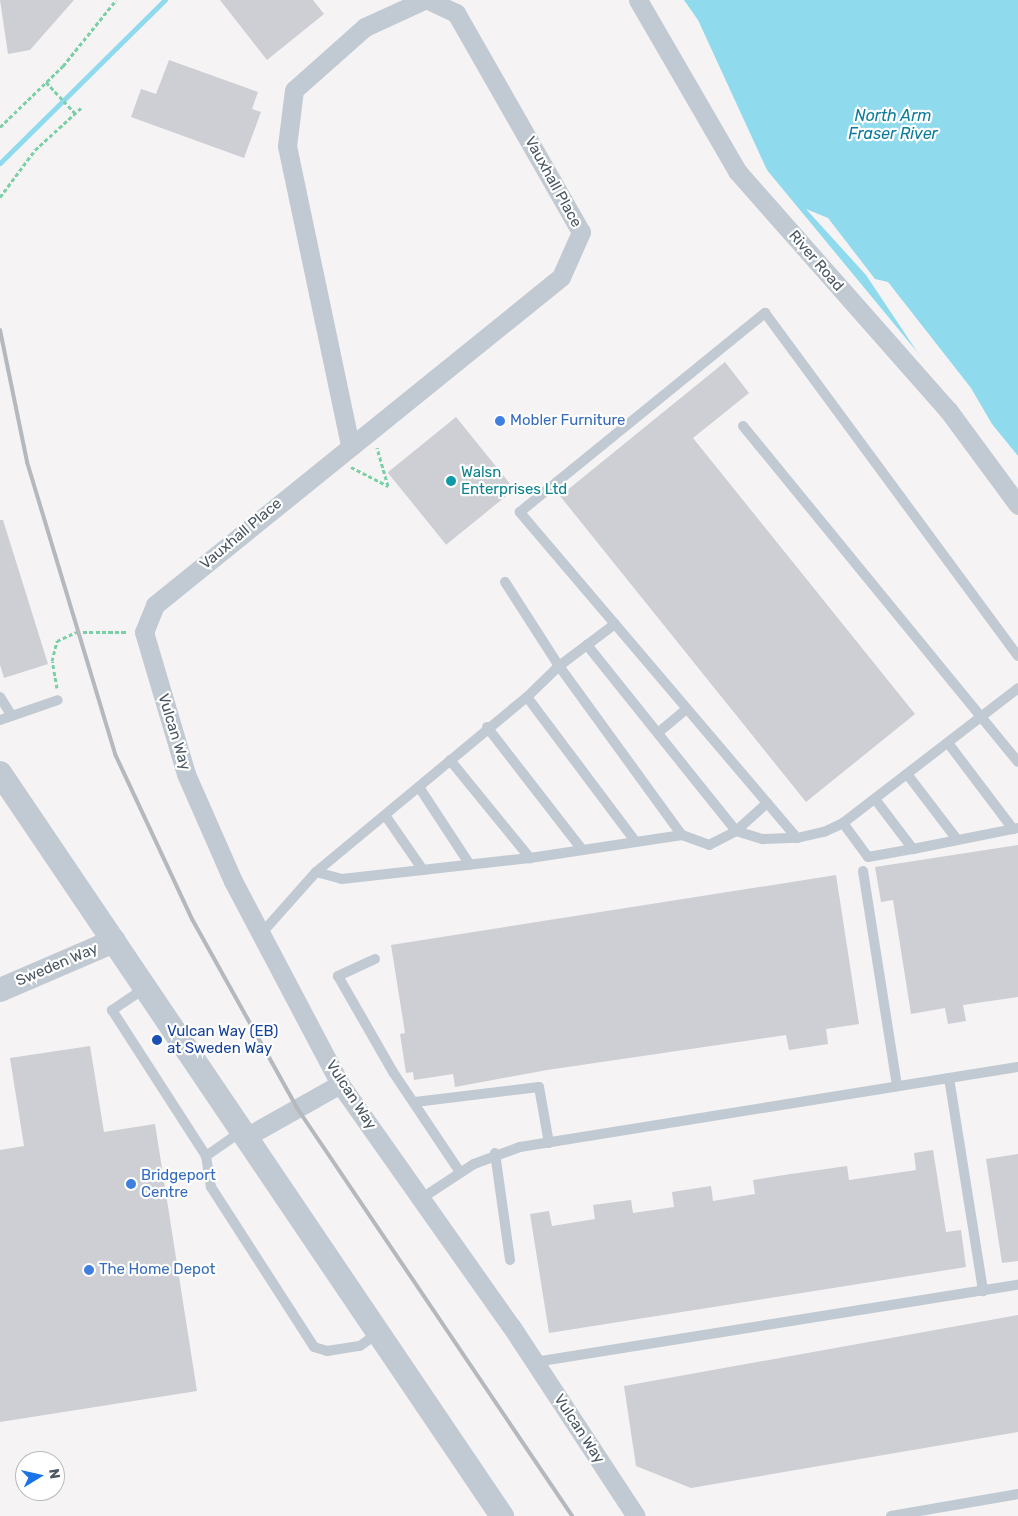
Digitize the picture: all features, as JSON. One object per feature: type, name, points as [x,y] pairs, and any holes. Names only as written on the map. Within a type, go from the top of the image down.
[{"type":"street","name":"Vauxhall Place","points":[[144,632],[155,605],[350,445],[560,277],[581,232],[456,13],[426,0],[365,27],[294,90],[288,146],[350,445]]},
{"type":"street","name":"River Road","points":[[638,0],[737,171],[948,410],[1018,505]]},
{"type":"street","name":"Vulcan Way","points":[[144,632],[186,774],[233,880],[340,1084],[422,1198],[535,1362],[636,1516]]},
{"type":"street","points":[[0,773],[502,1516]]},
{"type":"street","name":"Sweden Way","points":[[0,990],[114,941]]},
{"type":"street","points":[[244,1134],[340,1084]]},
{"type":"lane","points":[[797,838],[520,512],[765,313],[1018,656]]},
{"type":"lane","points":[[743,426],[1018,762]]},
{"type":"lane","points":[[505,582],[559,666],[682,835]]},
{"type":"lane","points":[[261,934],[316,872],[488,727],[527,697],[559,666],[615,624]]},
{"type":"lane","points":[[588,645],[660,732],[736,831],[763,839],[797,838],[824,832],[843,823],[1018,688]]},
{"type":"lane","points":[[0,697],[12,716]]},
{"type":"lane","points":[[527,697],[635,841]]},
{"type":"lane","points":[[0,720],[58,700]]},
{"type":"lane","points":[[660,732],[686,709]]},
{"type":"lane","points":[[488,727],[581,848]]},
{"type":"lane","points":[[843,823],[868,857],[913,849],[956,838],[1016,829],[948,743]]},
{"type":"lane","points":[[450,760],[530,858]]},
{"type":"lane","points":[[907,774],[956,838]]},
{"type":"lane","points":[[419,786],[470,865]]},
{"type":"lane","points":[[875,799],[913,849]]},
{"type":"lane","points":[[316,872],[342,879],[530,858],[581,848],[682,835],[710,845],[736,831],[768,803]]},
{"type":"lane","points":[[385,815],[423,870]]},
{"type":"lane","points":[[863,871],[897,1086]]},
{"type":"lane","points":[[375,959],[338,976],[393,1072],[460,1172]]},
{"type":"lane","points":[[145,988],[112,1010],[206,1156],[211,1187],[314,1347],[327,1351],[360,1346],[378,1333]]},
{"type":"lane","points":[[422,1198],[460,1172],[495,1154],[549,1142],[1018,1067]]},
{"type":"lane","points":[[949,1078],[984,1291]]},
{"type":"lane","points":[[414,1102],[539,1087],[549,1142]]},
{"type":"lane","points":[[206,1156],[244,1134]]},
{"type":"lane","points":[[495,1154],[510,1260]]},
{"type":"lane","points":[[535,1362],[1018,1285]]},
{"type":"lane","points":[[891,1516],[1018,1494]]},
{"type":"path","points":[[0,127],[46,82],[116,0]]},
{"type":"path","points":[[46,82],[75,113]]},
{"type":"path","points":[[0,197],[35,150],[83,106]]},
{"type":"path","points":[[334,458],[388,486],[371,428]]},
{"type":"path","points":[[58,700],[52,661],[57,641],[76,632],[144,632]]},
{"type":"water","name":"North Arm Fraser River","points":[[684,0],[1018,0],[1018,474],[767,170],[698,20]]},
{"type":"pier","points":[[806,209],[828,218],[875,279],[888,282],[971,388],[992,424],[1018,456],[1018,476],[932,374],[866,275]]},
{"type":"building","points":[[0,0],[74,0],[30,50],[8,54]]},
{"type":"building","points":[[220,0],[313,0],[324,14],[267,60]]},
{"type":"building","points":[[169,60],[258,92],[252,109],[261,112],[244,158],[131,117],[141,89],[156,94]]},
{"type":"building","points":[[725,362],[749,393],[693,438],[915,714],[806,802],[560,496]]},
{"type":"building","name":"Walsn Enterprises Ltd","points":[[456,417],[515,489],[446,545],[388,472]]},
{"type":"building","points":[[0,520],[3,520],[48,664],[4,678],[0,665]]},
{"type":"building","points":[[1018,845],[1018,997],[963,1005],[966,1021],[948,1024],[945,1008],[911,1014],[893,900],[881,902],[875,867]]},
{"type":"building","points":[[836,875],[859,1024],[826,1029],[828,1044],[789,1050],[786,1035],[547,1070],[455,1087],[453,1074],[414,1080],[413,1072],[406,1073],[400,1034],[405,1033],[391,945]]},
{"type":"building","name":"The Home Depot","points":[[90,1046],[104,1132],[155,1124],[197,1391],[0,1422],[0,1150],[24,1146],[10,1058]]},
{"type":"building","points":[[933,1150],[946,1232],[961,1230],[966,1267],[549,1333],[530,1214],[549,1211],[552,1226],[595,1219],[593,1205],[631,1200],[633,1213],[674,1207],[672,1192],[711,1186],[713,1201],[755,1194],[753,1180],[791,1174],[847,1166],[849,1180],[916,1170],[914,1153]]},
{"type":"building","points":[[1018,1154],[1018,1261],[1002,1263],[986,1159]]},
{"type":"building","points":[[1018,1315],[1018,1432],[691,1488],[636,1466],[624,1386]]},
{"type":"waterway","points":[[0,163],[165,0]]},
{"type":"railway","points":[[0,330],[27,462],[115,754],[192,919],[297,1108],[572,1516]]},
{"type":"place","name":"Mobler Furniture","points":[[500,421]]},
{"type":"place","name":"Walsn Enterprises Ltd","points":[[451,481]]},
{"type":"place","name":"Vulcan Way (EB) at Sweden Way","points":[[157,1040]]},
{"type":"place","name":"Bridgeport Centre","points":[[131,1184]]},
{"type":"place","name":"The Home Depot","points":[[89,1270]]}]
